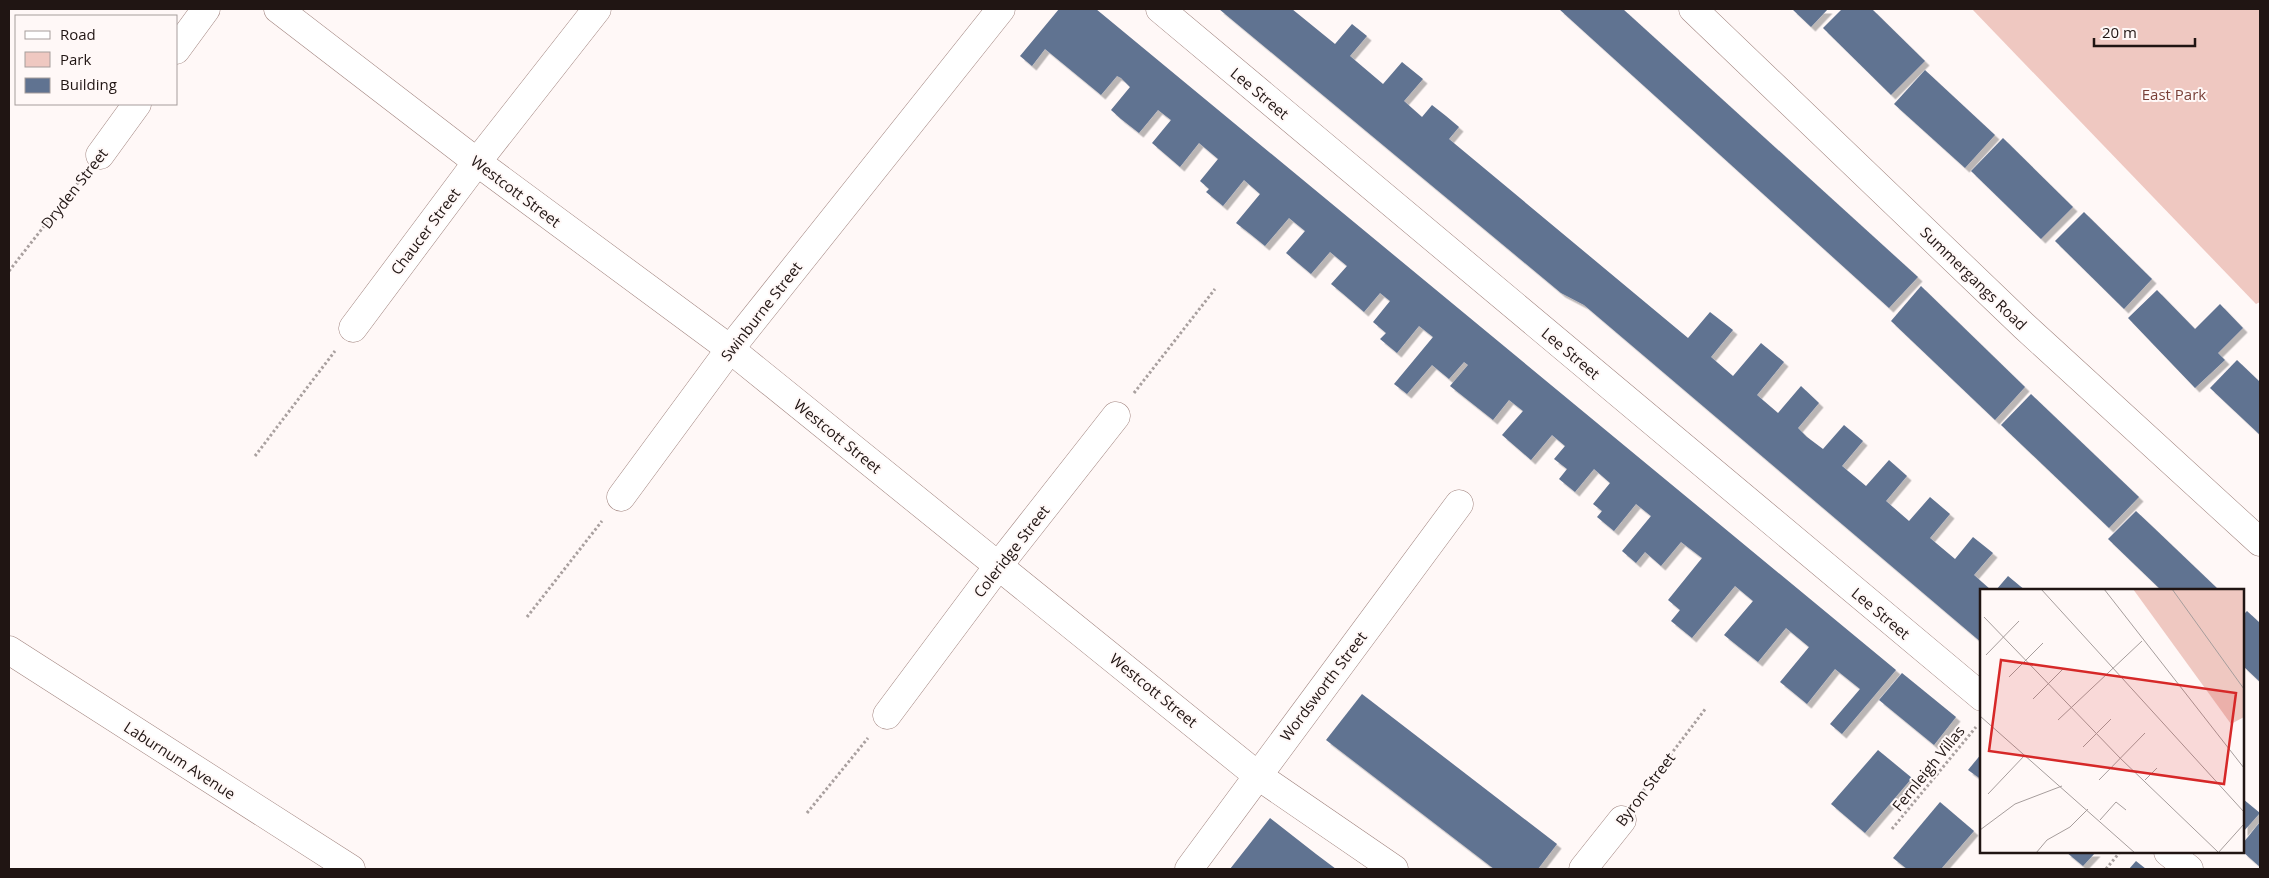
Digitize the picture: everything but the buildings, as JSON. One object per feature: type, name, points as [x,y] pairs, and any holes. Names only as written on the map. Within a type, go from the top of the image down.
[{"type":"street","points":[[178,47],[206,9]]},
{"type":"street","name":"Westcott Street","points":[[278,9],[476,162],[730,349],[1257,775],[1394,869]]},
{"type":"street","name":"Chaucer Street","points":[[353,328],[476,162],[597,9]]},
{"type":"street","name":"Swinburne Street","points":[[621,497],[730,349],[1001,9]]},
{"type":"street","name":"Lee Street","points":[[1160,9],[1980,694]]},
{"type":"street","name":"Summergangs Road","points":[[1693,9],[2024,326],[2260,542]]},
{"type":"street","name":"Dryden Street","points":[[100,154],[136,105]]},
{"type":"street","name":"Coleridge Street","points":[[887,715],[999,565],[1116,416]]},
{"type":"street","name":"Wordsworth Street","points":[[1189,869],[1459,504]]},
{"type":"street","name":"Laburnum Avenue","points":[[9,650],[351,869]]},
{"type":"street","name":"Byron Street","points":[[1583,869],[1622,820]]},
{"type":"street","points":[[2169,853],[2189,869]]},
{"type":"path","name":"Dryden Street","points":[[9,271],[100,154]]},
{"type":"path","points":[[1116,416],[1215,289]]},
{"type":"path","points":[[254,456],[353,328]]},
{"type":"path","points":[[527,617],[621,497]]},
{"type":"path","name":"Byron Street","points":[[1622,820],[1706,708]]},
{"type":"path","points":[[807,813],[887,715]]},
{"type":"path","name":"Fernleigh Villas","points":[[1892,829],[1980,722]]},
{"type":"path","points":[[2106,869],[2119,853]]},
{"type":"green space","name":"East Park","points":[[1972,9],[2260,9],[2260,302],[2256,304]]}]
